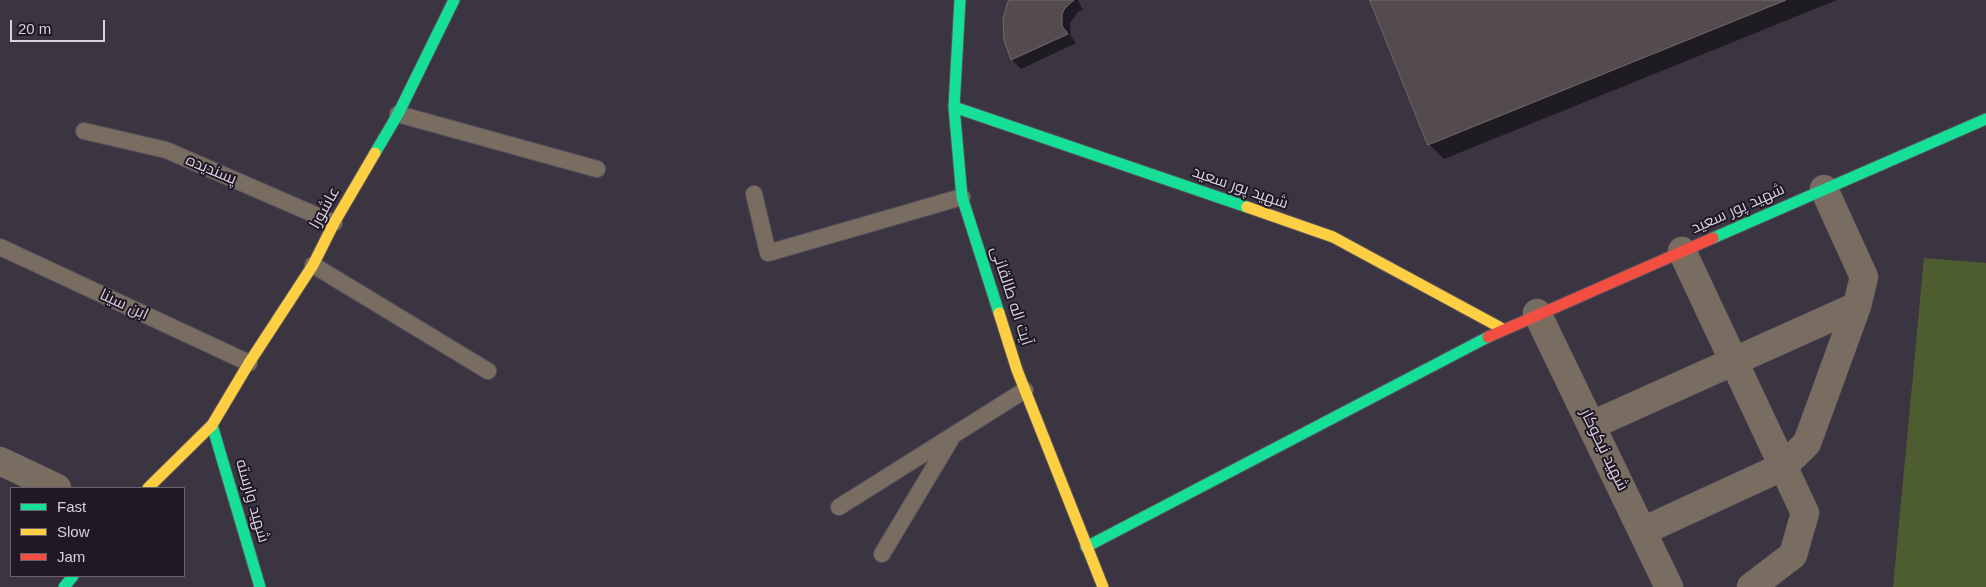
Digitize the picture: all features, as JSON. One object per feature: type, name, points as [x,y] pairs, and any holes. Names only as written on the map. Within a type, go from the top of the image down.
[{"type":"street","name":"عاشورا","points":[[149,487],[212,425],[249,363],[313,265],[334,223],[398,114],[454,0]]},
{"type":"street","name":"آیت اله طالقانی","points":[[960,0],[954,107],[962,197],[1025,390],[1103,587]]},
{"type":"street","name":"شهید پور سعید","points":[[954,107],[1334,237],[1503,329]]},
{"type":"street","name":"شهید پور سعید","points":[[1086,547],[1503,329],[1986,119]]},
{"type":"street","points":[[1643,531],[1784,466],[1807,443],[1857,306],[1864,277],[1824,189]]},
{"type":"street","points":[[1682,251],[1805,513],[1793,555],[1751,587]]},
{"type":"street","points":[[1592,425],[1857,306]]},
{"type":"street","name":"شهید نیکوکار","points":[[1537,314],[1670,587]]},
{"type":"street","name":"شهید وارسته","points":[[212,425],[260,587]]},
{"type":"street","points":[[0,461],[55,487]]},
{"type":"street","points":[[64,587],[72,577]]},
{"type":"lane","points":[[398,114],[597,169]]},
{"type":"lane","name":"پسندیده","points":[[84,130],[166,150],[334,223]]},
{"type":"lane","points":[[754,194],[768,253],[962,197]]},
{"type":"lane","name":"ابن سینا","points":[[0,248],[249,363]]},
{"type":"lane","points":[[313,265],[488,371]]},
{"type":"lane","points":[[840,507],[1025,390]]},
{"type":"lane","points":[[882,554],[953,435]]},
{"type":"green space","points":[[1924,258],[1986,263],[1986,587],[1893,587]]},
{"type":"building","points":[[1009,0],[1074,0],[1065,8],[1062,14],[1062,26],[1068,34],[1011,60],[1004,40],[1003,19]]},
{"type":"building","points":[[1370,0],[1786,0],[1428,145]]},
{"type":"traffic: fast","points":[[375,153],[398,114],[454,0]]},
{"type":"traffic: fast","points":[[960,0],[954,107],[962,197],[999,313]]},
{"type":"traffic: fast","points":[[954,107],[1247,207]]},
{"type":"traffic: fast","points":[[1713,238],[1986,119]]},
{"type":"traffic: fast","points":[[1086,547],[1488,337]]},
{"type":"traffic: fast","points":[[212,425],[260,587]]},
{"type":"traffic: fast","points":[[64,587],[72,577]]},
{"type":"traffic: slow","points":[[149,487],[212,425],[249,363],[313,265],[334,223],[375,153]]},
{"type":"traffic: slow","points":[[1247,207],[1333,237],[1503,329]]},
{"type":"traffic: slow","points":[[999,313],[1017,370],[1103,587]]},
{"type":"traffic: jam","points":[[1488,337],[1713,238]]}]
